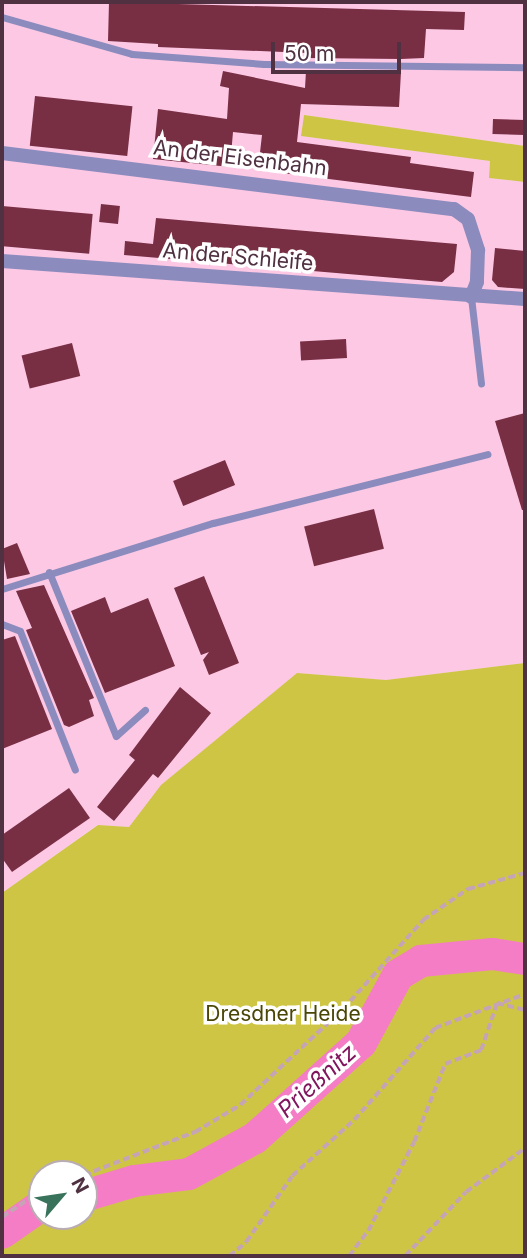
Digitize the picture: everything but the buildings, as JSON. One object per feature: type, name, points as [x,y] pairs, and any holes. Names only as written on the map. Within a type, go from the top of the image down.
[{"type":"street","name":"An der Eisenbahn","points":[[2,153],[432,204],[454,209],[468,219],[478,250],[477,282],[471,297]]},
{"type":"street","name":"An der Schleife","points":[[2,261],[525,299]]},
{"type":"lane","points":[[2,17],[132,54],[264,64],[525,67]]},
{"type":"lane","points":[[471,297],[481,383]]},
{"type":"lane","points":[[2,589],[49,572],[213,523],[487,454]]},
{"type":"lane","points":[[49,572],[116,736],[145,710]]},
{"type":"lane","points":[[2,624],[20,631],[62,727],[75,770]]},
{"type":"path","points":[[98,1170],[195,1132],[240,1105],[335,1018],[423,920],[468,889],[525,873]]},
{"type":"path","points":[[229,1256],[246,1242],[292,1176],[354,1120],[435,1028],[525,994]]},
{"type":"path","points":[[497,1003],[525,1010]]},
{"type":"path","points":[[349,1256],[368,1231],[414,1142],[445,1064],[481,1051],[497,1003]]},
{"type":"path","points":[[405,1256],[466,1192],[525,1148]]},
{"type":"path","points":[[2,1217],[28,1199]]},
{"type":"shaded area","points":[[2,2],[525,2],[525,146],[304,115],[301,136],[490,161],[489,178],[525,182],[525,663],[386,680],[297,673],[161,785],[129,827],[97,825],[2,893]]},
{"type":"green space","points":[[304,115],[525,146],[525,182],[489,178],[490,161],[301,136]]},
{"type":"green space","name":"Dresdner Heide","points":[[525,663],[525,1256],[2,1256],[2,893],[98,825],[129,827],[161,785],[297,673],[386,680]]},
{"type":"waterway","name":"Prießnitz","points":[[98,1192],[134,1181],[189,1174],[255,1138],[361,1043],[398,975],[421,961],[493,954],[525,959]]},
{"type":"waterway","name":"Prießnitz","points":[[2,1233],[28,1215]]}]
